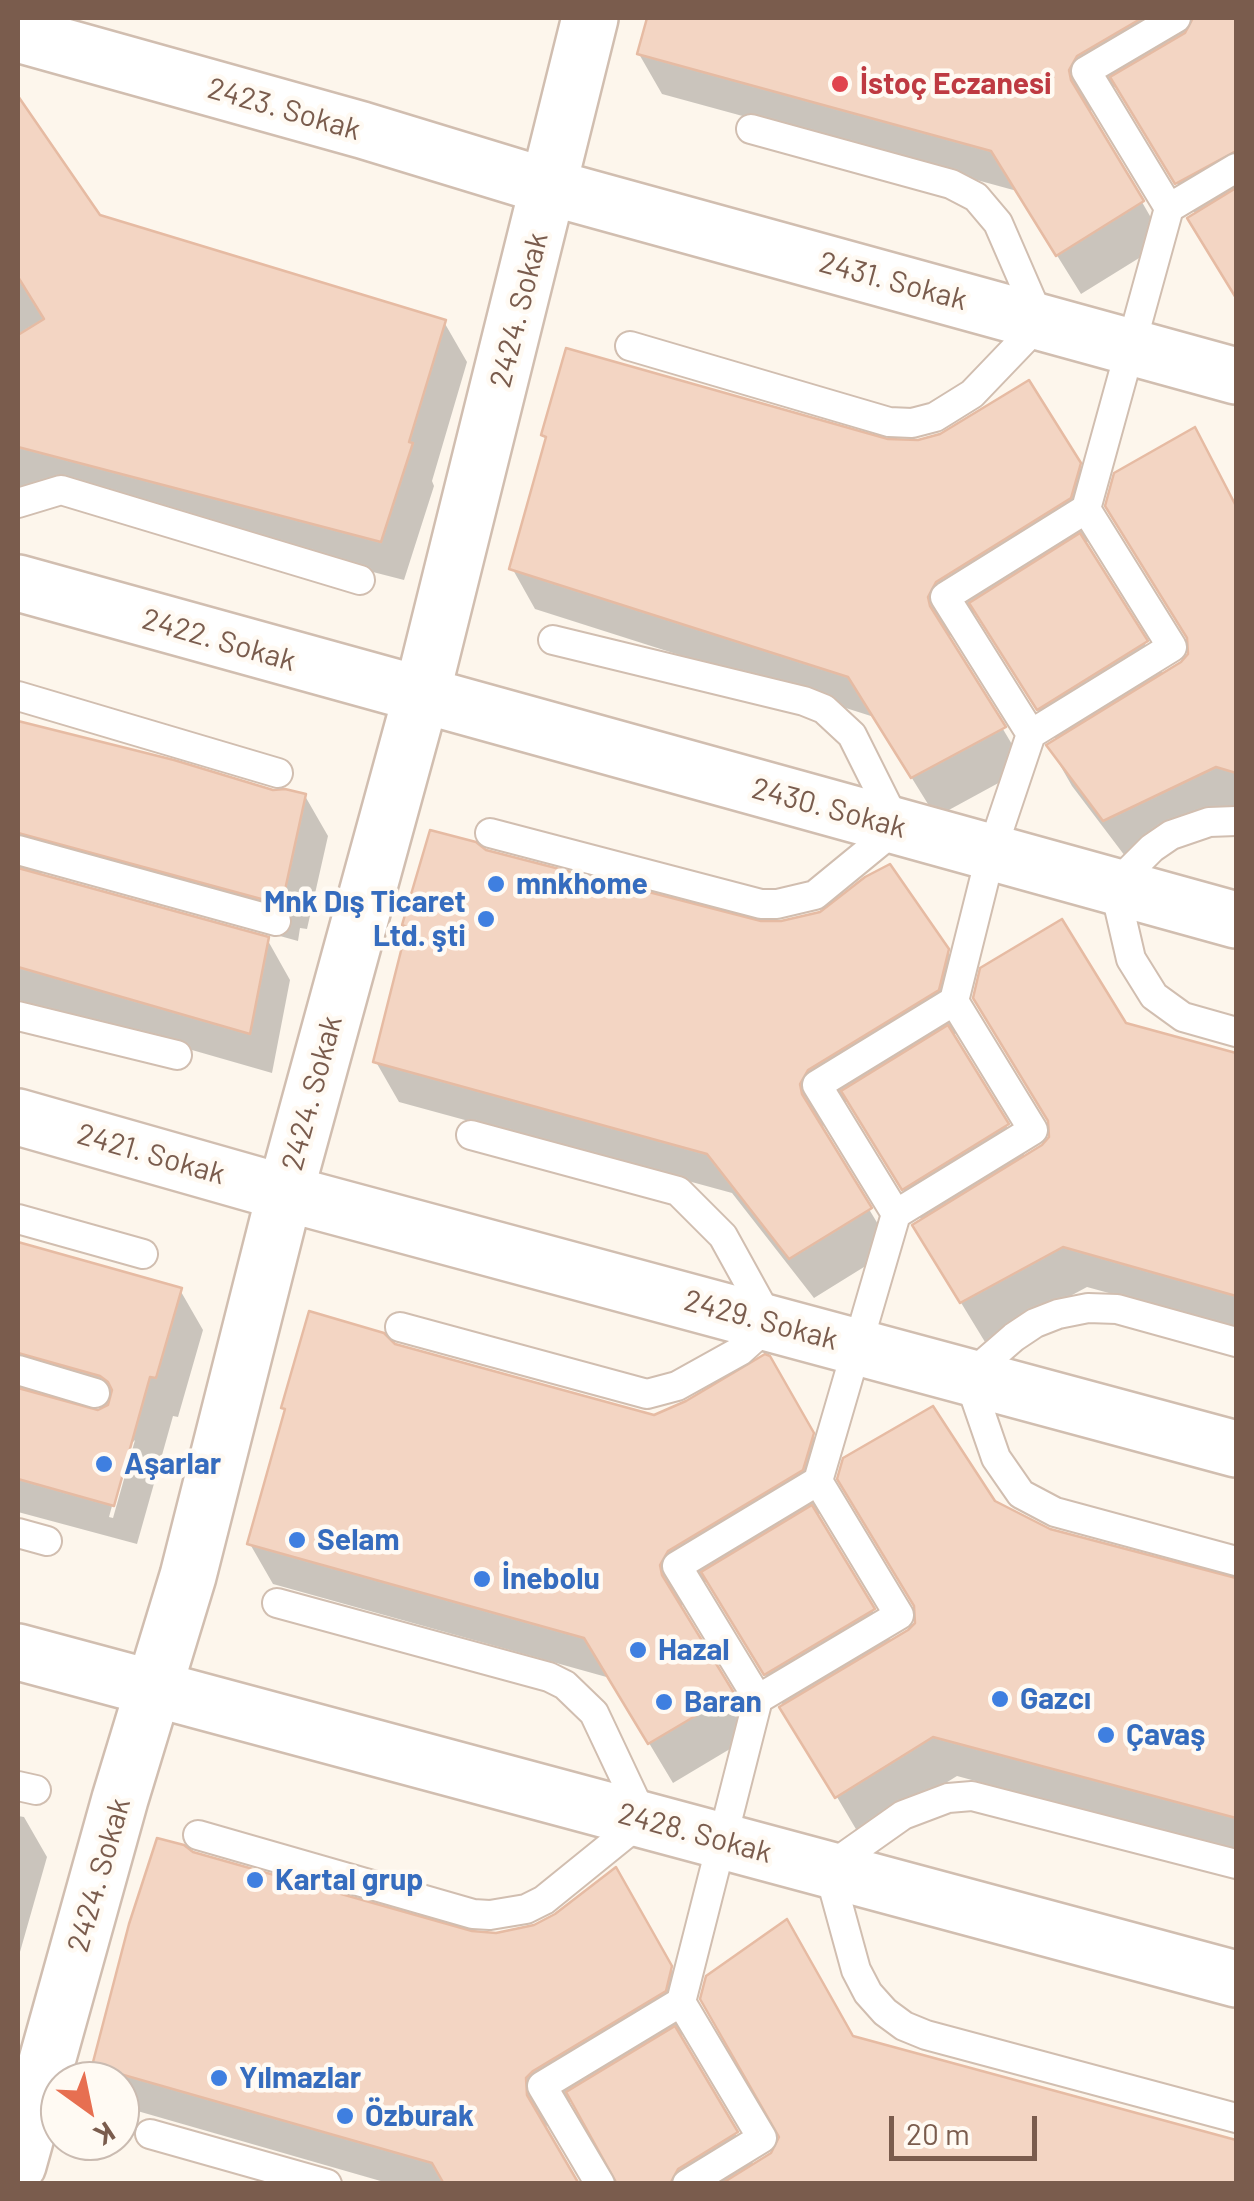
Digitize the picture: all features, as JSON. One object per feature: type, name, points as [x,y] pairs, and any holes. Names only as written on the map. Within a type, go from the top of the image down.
[{"type":"street","name":"2424. Sokak","points":[[18,2164],[188,1576],[284,1192],[420,697],[590,18]]},
{"type":"street","name":"2423. Sokak","points":[[18,34],[549,187]]},
{"type":"street","name":"2431. Sokak","points":[[549,187],[1129,346],[1234,379]]},
{"type":"street","name":"2422. Sokak","points":[[18,583],[420,697]]},
{"type":"street","name":"2430. Sokak","points":[[420,697],[1236,920]]},
{"type":"street","name":"2421. Sokak","points":[[18,1117],[284,1192]]},
{"type":"street","name":"2429. Sokak","points":[[284,1192],[1236,1449]]},
{"type":"street","name":"2428. Sokak","points":[[18,1652],[1236,1979]]},
{"type":"lane","points":[[1169,208],[1086,71],[1176,18]]},
{"type":"lane","points":[[630,346],[889,422],[912,423],[935,417],[964,400],[1041,322],[998,223],[976,197],[951,184],[752,129]]},
{"type":"lane","points":[[1031,734],[945,596],[1086,508],[1169,208],[1236,168]]},
{"type":"lane","points":[[18,503],[61,490],[360,580]]},
{"type":"lane","points":[[896,1214],[817,1084],[954,1000],[991,852],[1031,734],[1172,646],[1086,508]]},
{"type":"lane","points":[[490,833],[761,904],[777,904],[793,903],[824,889],[898,828],[852,735],[824,708],[553,640]]},
{"type":"lane","points":[[18,696],[278,773]]},
{"type":"lane","points":[[1236,822],[1210,822],[1170,836],[1152,848],[1114,886],[1131,959],[1154,996],[1184,1017],[1236,1032]]},
{"type":"lane","points":[[18,850],[276,921]]},
{"type":"lane","points":[[758,1699],[678,1566],[818,1481],[896,1214],[1033,1130],[954,1000]]},
{"type":"lane","points":[[18,1016],[177,1055]]},
{"type":"lane","points":[[400,1327],[647,1394],[677,1386],[740,1351],[771,1323],[722,1236],[678,1191],[471,1135]]},
{"type":"lane","points":[[18,1219],[143,1254]]},
{"type":"lane","points":[[1236,1342],[1117,1309],[1088,1308],[1035,1323],[1014,1336],[968,1377],[996,1458],[1021,1494],[1055,1512],[1236,1561]]},
{"type":"lane","points":[[18,1370],[95,1393]]},
{"type":"lane","points":[[686,2184],[762,2138],[682,2002],[758,1699],[899,1615],[818,1481]]},
{"type":"lane","points":[[18,1533],[47,1540]]},
{"type":"lane","points":[[198,1835],[473,1914],[490,1915],[526,1909],[544,1900],[644,1819],[594,1713],[565,1685],[549,1676],[276,1603]]},
{"type":"lane","points":[[1236,1864],[972,1796],[948,1798],[904,1815],[828,1868],[856,1970],[868,1993],[904,2026],[1236,2118]]},
{"type":"lane","points":[[600,2184],[542,2086],[682,2002]]},
{"type":"lane","points":[[150,2134],[327,2184]]},
{"type":"building","points":[[647,18],[1142,18],[1077,56],[1069,70],[1071,80],[1144,201],[1056,256],[991,151],[637,54]]},
{"type":"building","points":[[1193,18],[1236,18],[1236,151],[1175,184],[1110,77],[1185,33]]},
{"type":"building","points":[[18,96],[100,215],[446,320],[381,542],[18,447],[18,335],[44,319],[18,277]]},
{"type":"building","points":[[1236,188],[1236,298],[1187,218]]},
{"type":"building","points":[[566,348],[888,439],[918,440],[940,434],[1029,380],[1081,463],[1071,498],[936,582],[928,597],[1006,727],[911,778],[848,677],[509,569]]},
{"type":"building","points":[[1195,427],[1236,506],[1236,773],[1216,767],[1103,821],[1046,745],[1188,654],[1187,638],[1105,506],[1114,473]]},
{"type":"building","points":[[1080,533],[1148,641],[1037,710],[969,603]]},
{"type":"building","points":[[18,721],[174,760],[273,790],[306,794],[285,890],[278,889],[276,903],[18,833]]},
{"type":"building","points":[[430,830],[476,842],[486,850],[761,921],[781,921],[820,912],[865,877],[890,864],[949,949],[939,990],[808,1070],[800,1084],[802,1094],[872,1208],[789,1259],[707,1154],[373,1062],[407,927],[402,925]]},
{"type":"building","points":[[18,868],[269,937],[250,1034],[18,967]]},
{"type":"building","points":[[1062,919],[1126,1023],[1236,1053],[1236,1296],[1063,1247],[960,1303],[912,1225],[1049,1137],[1048,1121],[973,998],[980,968]]},
{"type":"building","points":[[948,1025],[1009,1124],[902,1190],[841,1091]]},
{"type":"building","points":[[18,1242],[182,1288],[156,1378],[150,1377],[114,1506],[18,1479],[18,1388],[98,1410],[108,1405],[112,1390],[100,1376],[18,1353]]},
{"type":"building","points":[[309,1311],[384,1333],[395,1344],[654,1415],[686,1401],[765,1354],[770,1356],[814,1433],[803,1470],[668,1551],[660,1565],[662,1575],[734,1693],[648,1744],[584,1638],[247,1544]]},
{"type":"building","points":[[933,1406],[995,1501],[1050,1529],[1236,1578],[1236,1818],[933,1737],[835,1798],[779,1707],[915,1623],[914,1606],[837,1479],[843,1458]]},
{"type":"building","points":[[812,1505],[875,1609],[764,1675],[701,1572]]},
{"type":"building","points":[[157,1838],[184,1845],[193,1852],[472,1931],[496,1933],[534,1925],[555,1914],[616,1867],[672,1966],[666,1991],[526,2078],[527,2095],[579,2184],[444,2184],[432,2163],[140,2080],[140,2061],[93,2061],[129,1924]]},
{"type":"building","points":[[787,1919],[853,2036],[1236,2140],[1236,2184],[721,2184],[771,2153],[779,2137],[700,1999],[706,1976]]},
{"type":"building","points":[[675,2026],[738,2132],[678,2169],[670,2184],[617,2184],[566,2092]]},
{"type":"place","name":"İstoç Eczanesi","points":[[840,84]]},
{"type":"place","name":"mnkhome","points":[[496,884]]},
{"type":"place","name":"Mnk Dış Ticaret Ltd. şti","points":[[486,919]]},
{"type":"place","name":"Aşarlar","points":[[104,1464]]},
{"type":"place","name":"Selam","points":[[297,1540]]},
{"type":"place","name":"İnebolu","points":[[482,1579]]},
{"type":"place","name":"Hazal","points":[[638,1650]]},
{"type":"place","name":"Gazcı","points":[[1000,1699]]},
{"type":"place","name":"Baran","points":[[664,1702]]},
{"type":"place","name":"Çavaş","points":[[1106,1735]]},
{"type":"place","name":"Kartal grup","points":[[255,1880]]},
{"type":"place","name":"Yılmazlar","points":[[219,2078]]},
{"type":"place","name":"Özburak","points":[[345,2116]]}]
